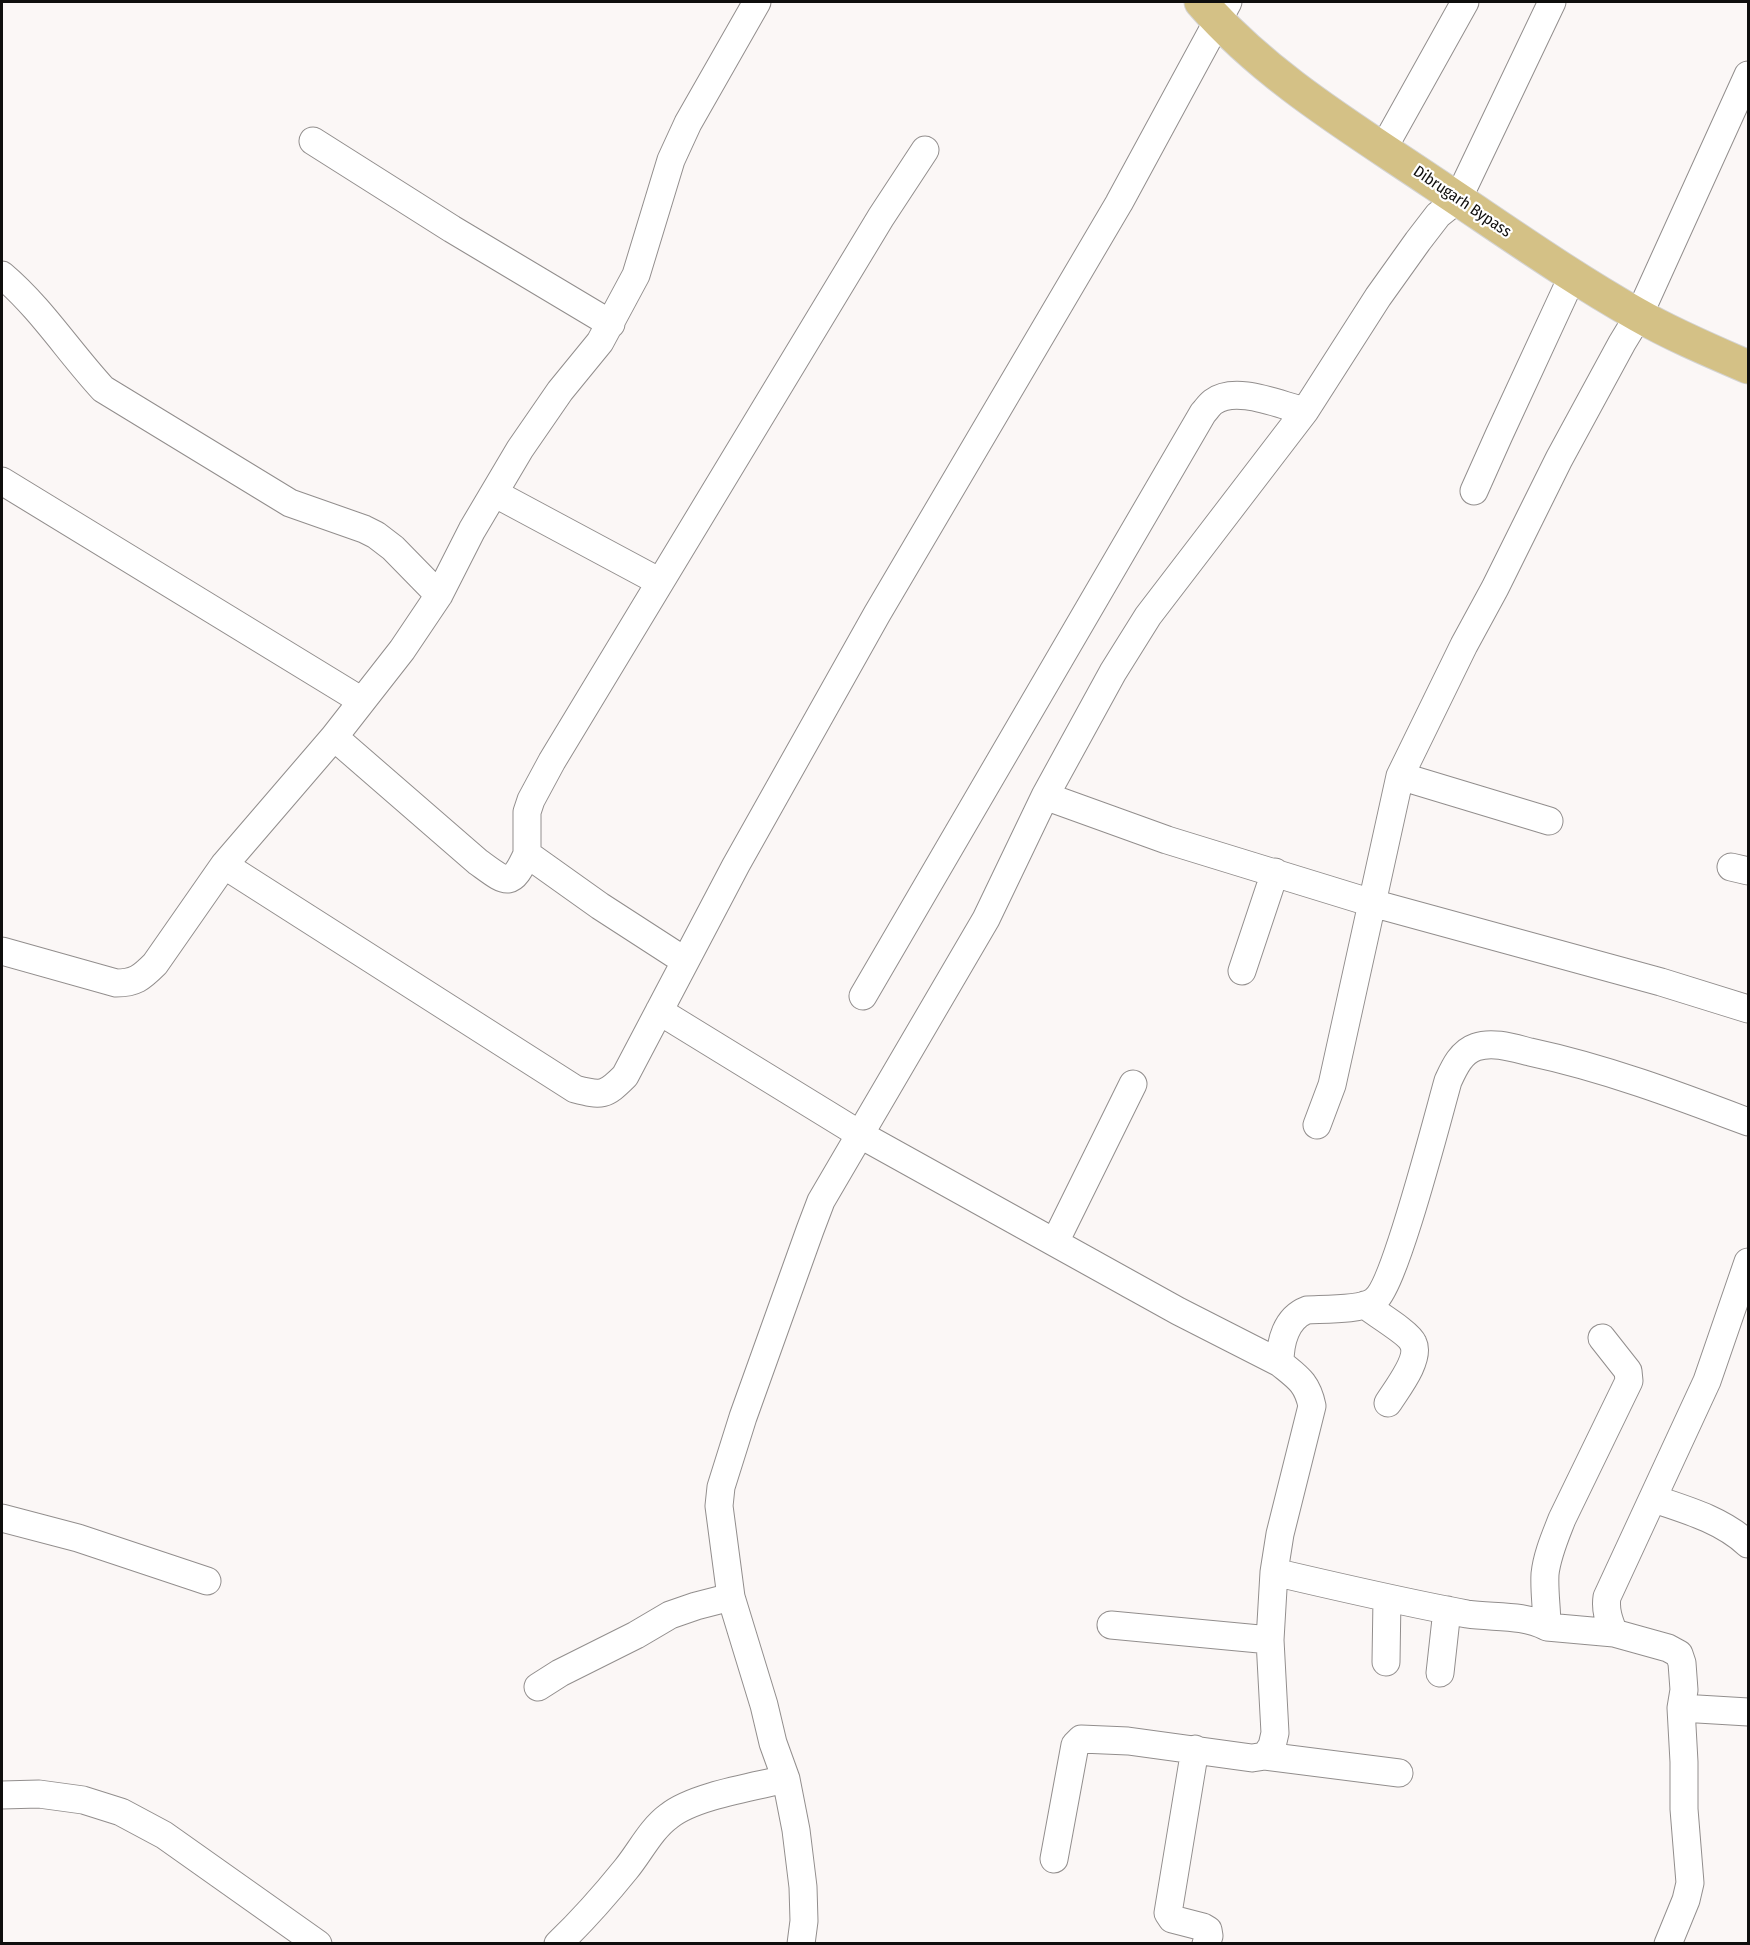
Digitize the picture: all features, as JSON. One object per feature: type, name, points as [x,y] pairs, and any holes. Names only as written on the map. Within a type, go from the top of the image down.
[{"type":"main road","name":"Dibrugarh Bypass","points":[[1215,8],[1304,94],[1383,149],[1573,275],[1639,315],[1749,367]]},
{"type":"street","points":[[2,951],[116,983],[130,983],[144,976],[154,964],[224,865],[334,737],[402,650],[439,595],[472,530],[520,449],[560,391],[600,342],[636,275],[671,160],[688,123],[757,2]]},
{"type":"street","points":[[1383,149],[1465,2]]},
{"type":"street","points":[[801,1944],[804,1921],[803,1887],[796,1830],[786,1779],[773,1743],[764,1705],[730,1597],[719,1506],[723,1480],[774,1327],[821,1201],[986,919],[1046,796],[1113,672],[1148,616],[1305,411],[1378,297],[1418,241],[1438,215],[1458,199],[1552,2]]},
{"type":"street","points":[[224,865],[575,1089],[596,1094],[610,1090],[625,1076],[736,865],[877,614],[1119,203],[1215,8]]},
{"type":"street","points":[[1317,1125],[1332,1085],[1400,776],[1559,459],[1639,315],[1749,75]]},
{"type":"street","points":[[314,141],[452,229],[611,324]]},
{"type":"street","points":[[334,737],[478,862],[496,875],[510,879],[515,877],[527,854],[526,823],[531,800],[552,761],[881,217],[925,150]]},
{"type":"street","points":[[2,275],[35,306],[103,389],[290,503],[376,535],[393,548],[439,595]]},
{"type":"street","points":[[1474,491],[1573,275]]},
{"type":"street","points":[[863,996],[1203,413],[1212,403],[1226,396],[1241,394],[1305,411]]},
{"type":"street","points":[[2,481],[362,701]]},
{"type":"street","points":[[494,493],[660,582]]},
{"type":"street","points":[[1400,776],[1549,821]]},
{"type":"street","points":[[1046,796],[1167,840],[1372,903],[1661,982],[1749,1009]]},
{"type":"street","points":[[527,854],[600,906],[684,961]]},
{"type":"street","points":[[1242,971],[1275,872]]},
{"type":"street","points":[[659,1011],[861,1135],[1178,1311],[1280,1363],[1306,1387],[1312,1406],[1280,1534],[1274,1572],[1270,1640],[1275,1733],[1272,1746],[1265,1756]]},
{"type":"street","points":[[1280,1363],[1285,1331],[1299,1313],[1307,1310],[1365,1305],[1374,1302],[1379,1296],[1395,1262],[1448,1081],[1456,1063],[1475,1047],[1502,1046],[1556,1058],[1685,1098],[1749,1122]]},
{"type":"street","points":[[1055,1242],[1133,1084]]},
{"type":"street","points":[[1614,1633],[1607,1611],[1607,1597],[1707,1381],[1749,1262]]},
{"type":"street","points":[[1365,1305],[1413,1343],[1415,1352],[1412,1365],[1388,1403]]},
{"type":"street","points":[[1547,1627],[1545,1575],[1555,1537],[1629,1381],[1628,1371],[1602,1338]]},
{"type":"street","points":[[1654,1499],[1707,1518],[1749,1544]]},
{"type":"street","points":[[2,1518],[78,1538],[207,1581]]},
{"type":"street","points":[[1274,1572],[1479,1616],[1533,1620],[1547,1627],[1614,1633],[1668,1648],[1678,1654],[1682,1663],[1684,1690],[1681,1708],[1684,1809],[1690,1883],[1686,1900],[1668,1944]]},
{"type":"street","points":[[538,1687],[670,1615],[730,1597]]},
{"type":"street","points":[[1386,1662],[1388,1598]]},
{"type":"street","points":[[1440,1673],[1447,1610]]},
{"type":"street","points":[[1112,1625],[1270,1640]]},
{"type":"street","points":[[1681,1708],[1749,1712]]},
{"type":"street","points":[[1054,1859],[1074,1752],[1081,1739],[1106,1739],[1252,1758],[1265,1756],[1399,1773]]},
{"type":"street","points":[[1195,1749],[1168,1913],[1175,1920],[1208,1930],[1209,1936],[1206,1944]]},
{"type":"street","points":[[558,1944],[626,1869],[668,1816],[691,1803],[786,1779]]},
{"type":"street","points":[[2,1795],[39,1794],[72,1799],[121,1812],[164,1835],[314,1942]]}]
